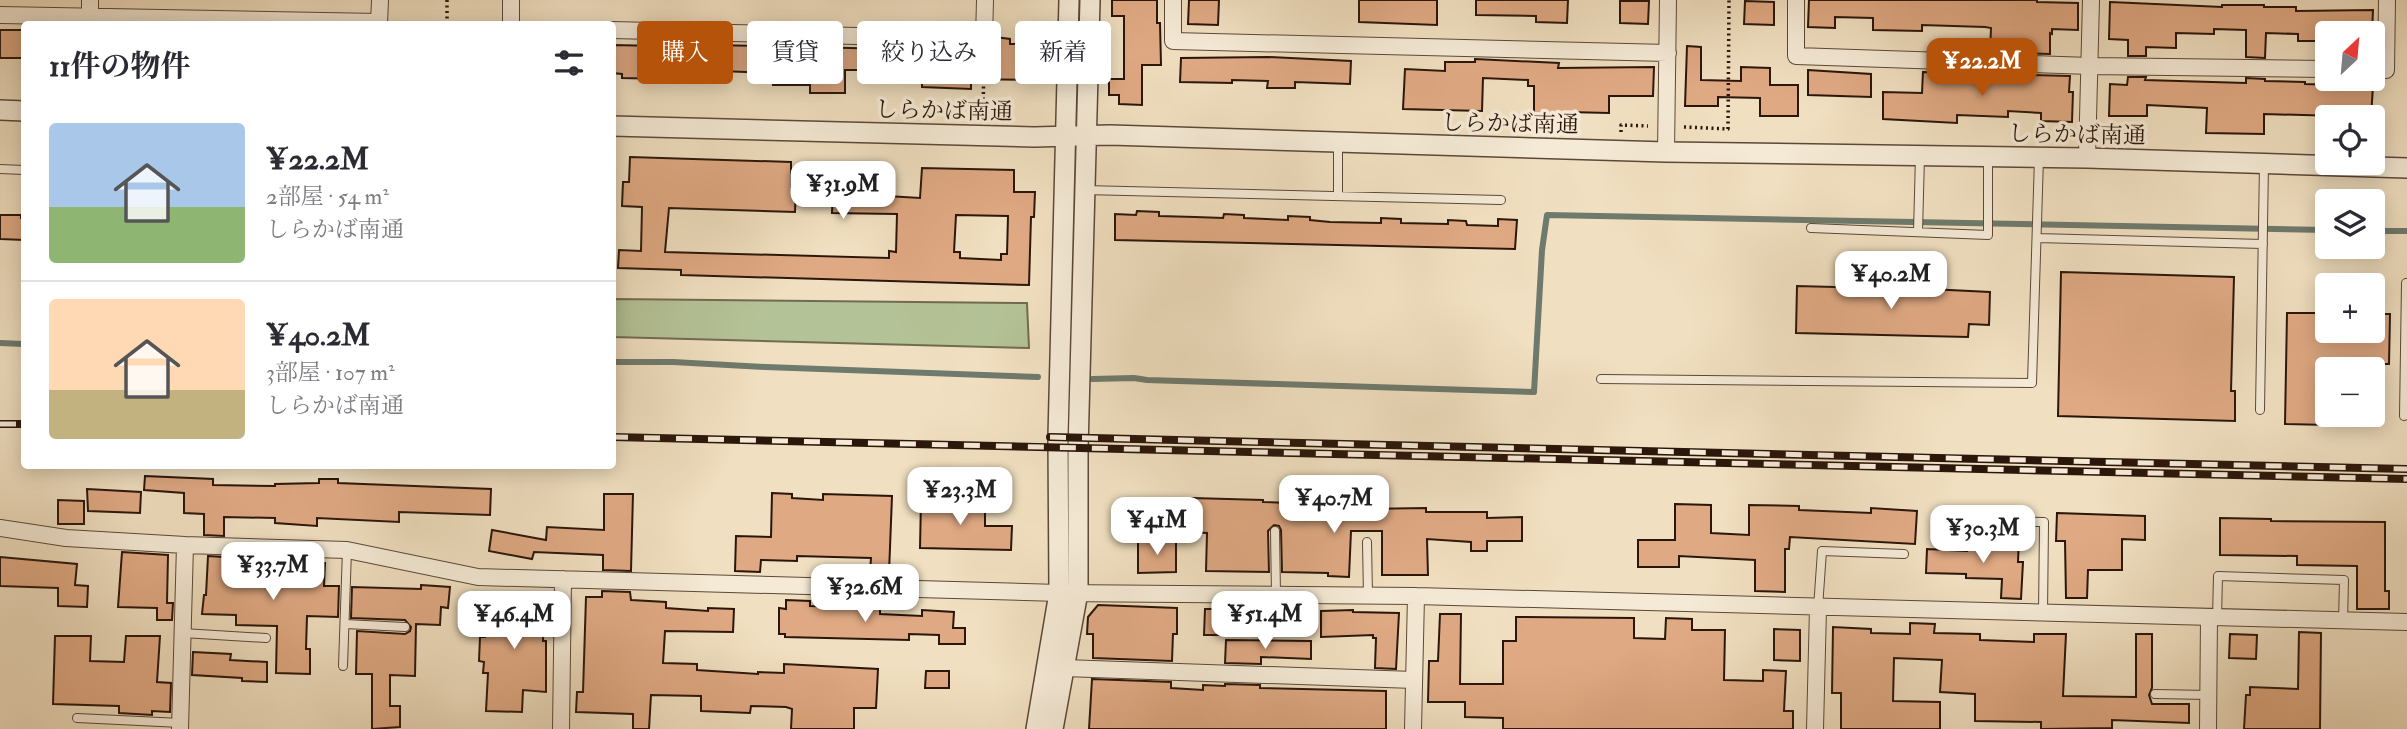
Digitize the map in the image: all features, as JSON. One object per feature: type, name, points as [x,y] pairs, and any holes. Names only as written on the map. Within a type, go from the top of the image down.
[{"type":"street","points":[[379,21],[380,0]]},
{"type":"street","points":[[511,0],[511,21]]},
{"type":"street","points":[[984,21],[985,0]]},
{"type":"street","points":[[1053,729],[1064,668],[1078,449],[1084,190],[1076,135],[1069,0]]},
{"type":"street","points":[[1036,729],[1068,592],[1058,437],[1076,135],[1090,0]]},
{"type":"street","points":[[1173,0],[1173,41],[1668,53]]},
{"type":"street","points":[[1666,152],[1668,0]]},
{"type":"street","points":[[1797,0],[1796,56],[2090,66],[2315,69]]},
{"type":"street","points":[[2087,158],[2091,0]]},
{"type":"street","points":[[2385,70],[2387,0]]},
{"type":"street","points":[[0,15],[90,14],[315,21]]},
{"type":"street","points":[[616,30],[857,36]]},
{"type":"street","points":[[0,110],[21,111]]},
{"type":"street","name":"しらかば南通","points":[[616,126],[1076,135],[1666,152],[2087,158],[2407,168]]},
{"type":"street","points":[[0,528],[66,538],[347,550],[478,577],[1068,592],[1416,596],[2407,622]]},
{"type":"street","points":[[181,726],[185,545]]},
{"type":"street","points":[[561,729],[563,579]]},
{"type":"street","points":[[1413,729],[1416,596]]},
{"type":"street","points":[[1815,729],[1818,608]]},
{"type":"street","points":[[2208,729],[2213,618]]},
{"type":"street","points":[[1064,668],[1414,680]]},
{"type":"lane","points":[[1338,144],[1338,196]]},
{"type":"lane","points":[[1918,232],[1920,156]]},
{"type":"lane","points":[[1811,228],[1988,234],[1988,156]]},
{"type":"lane","points":[[1601,379],[2032,383],[2039,158]]},
{"type":"lane","points":[[2260,410],[2264,164]]},
{"type":"lane","points":[[0,169],[21,170]]},
{"type":"lane","points":[[1084,190],[1501,200]]},
{"type":"lane","points":[[2037,238],[2263,244]]},
{"type":"lane","points":[[2404,416],[2406,283]]},
{"type":"lane","points":[[1948,521],[2045,522],[2043,614]]},
{"type":"lane","points":[[1275,531],[1276,595]]},
{"type":"lane","points":[[1367,542],[1368,596]]},
{"type":"lane","points":[[344,666],[347,550]]},
{"type":"lane","points":[[1818,608],[1822,551],[1904,554]]},
{"type":"lane","points":[[2213,618],[2218,576],[2344,580],[2343,622]]},
{"type":"lane","points":[[345,624],[405,627]]},
{"type":"lane","points":[[183,633],[265,638]]},
{"type":"lane","points":[[2155,694],[2208,695]]},
{"type":"lane","points":[[77,718],[181,726]]},
{"type":"path","points":[[447,0],[447,21]]},
{"type":"path","points":[[1621,125],[1728,129],[1729,0]]},
{"type":"path","points":[[983,135],[984,84]]},
{"type":"green space","points":[[616,299],[1027,303],[1029,348],[616,337]]},
{"type":"building","points":[[1112,0],[1157,0],[1161,65],[1142,65],[1142,105],[1119,104],[1119,95],[1109,95],[1111,79],[1124,79],[1124,16],[1112,16]]},
{"type":"building","points":[[1189,0],[1219,0],[1218,25],[1188,24]]},
{"type":"building","points":[[1359,0],[1437,0],[1437,25],[1359,22]]},
{"type":"building","points":[[1476,0],[1568,0],[1567,23],[1536,22],[1536,16],[1476,15]]},
{"type":"building","points":[[1809,0],[2037,0],[2078,3],[2078,30],[2052,29],[2050,54],[1990,52],[1991,28],[1985,27],[1922,25],[1922,31],[1873,30],[1873,18],[1835,17],[1835,28],[1808,27]]},
{"type":"building","points":[[1620,1],[1649,1],[1648,24],[1620,23]]},
{"type":"building","points":[[1745,1],[1774,2],[1774,25],[1744,24]]},
{"type":"building","points":[[2110,2],[2222,7],[2264,5],[2296,7],[2296,11],[2373,10],[2373,21],[2315,21],[2315,41],[2298,41],[2298,34],[2266,33],[2265,58],[2246,57],[2246,30],[2214,29],[2214,34],[2176,33],[2176,48],[2146,47],[2146,56],[2128,56],[2128,40],[2109,39]]},
{"type":"building","points":[[0,30],[21,30],[21,58],[0,58]]},
{"type":"building","points":[[1001,38],[1010,39],[1010,44],[1015,44],[1015,80],[1001,79]]},
{"type":"building","points":[[616,45],[637,46],[637,78],[622,78],[622,74],[616,73]]},
{"type":"building","points":[[733,45],[747,46],[747,72],[733,72]]},
{"type":"building","points":[[1687,46],[1701,47],[1701,80],[1741,81],[1741,67],[1770,68],[1770,85],[1798,85],[1798,116],[1760,116],[1760,98],[1718,97],[1718,106],[1685,106]]},
{"type":"building","points":[[843,48],[857,48],[857,70],[845,70],[845,93],[810,93],[810,85],[773,85],[843,84]]},
{"type":"building","points":[[1268,57],[1351,61],[1350,84],[1295,82],[1295,88],[1267,88],[1268,81],[1180,82],[1181,58]]},
{"type":"building","points":[[1475,59],[1559,63],[1558,68],[1654,67],[1653,96],[1609,96],[1609,113],[1534,114],[1534,86],[1528,86],[1528,80],[1483,78],[1482,111],[1403,109],[1405,69],[1445,71],[1445,62],[1475,62]]},
{"type":"building","points":[[1808,70],[1871,74],[1871,97],[1808,95]]},
{"type":"building","points":[[1923,72],[2070,76],[2069,92],[2073,92],[2072,122],[2041,121],[2041,113],[2008,111],[2008,117],[1957,115],[1957,123],[1883,119],[1883,92],[1922,93]]},
{"type":"building","points":[[2128,77],[2146,77],[2145,80],[2246,83],[2246,78],[2305,82],[2315,84],[2315,91],[2373,91],[2372,105],[2315,105],[2315,115],[2264,114],[2264,134],[2206,133],[2207,108],[2147,105],[2147,116],[2109,116],[2110,84],[2127,85]]},
{"type":"building","points":[[922,84],[971,84],[971,89],[922,87]]},
{"type":"building","points":[[630,157],[791,162],[791,187],[796,187],[795,212],[669,208],[665,252],[889,258],[889,251],[896,252],[897,214],[832,213],[834,165],[880,165],[879,189],[887,190],[887,196],[920,198],[922,168],[1014,170],[1014,192],[1035,192],[1034,217],[1031,217],[1029,285],[681,275],[681,270],[618,268],[619,250],[641,251],[642,207],[622,206],[623,182],[629,182]],"holes":[[[956,215],[1008,216],[1007,254],[1001,254],[1001,260],[960,258],[960,252],[954,252]]]},
{"type":"building","points":[[1137,211],[1159,212],[1159,216],[1223,218],[1224,214],[1244,215],[1244,218],[1288,220],[1288,216],[1310,217],[1310,220],[1330,222],[1381,223],[1381,218],[1401,219],[1401,223],[1448,224],[1448,220],[1466,221],[1467,225],[1498,226],[1498,219],[1517,220],[1515,249],[1115,240],[1115,214],[1136,215]]},
{"type":"building","points":[[0,215],[21,215],[21,240],[0,239]]},
{"type":"building","points":[[2061,272],[2234,277],[2231,391],[2235,391],[2235,421],[2058,416]]},
{"type":"building","points":[[1913,278],[1930,279],[1929,289],[1990,292],[1989,325],[1969,324],[1968,337],[1796,333],[1797,286],[1912,289]]},
{"type":"building","points":[[2287,313],[2315,313],[2315,343],[2385,343],[2385,314],[2390,314],[2389,364],[2385,364],[2385,357],[2315,357],[2315,425],[2285,424]]},
{"type":"building","points":[[145,476],[213,479],[213,485],[275,486],[338,479],[338,483],[491,489],[490,515],[399,512],[399,522],[317,518],[317,526],[275,523],[275,518],[224,517],[224,536],[204,535],[204,514],[184,513],[184,493],[144,490]]},
{"type":"building","points":[[87,489],[141,492],[140,513],[88,511]]},
{"type":"building","points":[[772,493],[792,494],[792,498],[823,500],[823,494],[892,496],[889,573],[870,572],[871,558],[797,556],[797,561],[761,560],[760,572],[735,571],[736,536],[771,537]]},
{"type":"building","points":[[604,494],[633,494],[631,571],[603,570],[603,555],[534,552],[532,559],[489,551],[492,530],[546,540],[547,527],[604,530]]},
{"type":"building","points":[[1192,498],[1263,500],[1318,504],[1318,507],[1426,508],[1426,512],[1487,512],[1487,518],[1522,517],[1522,541],[1487,541],[1487,551],[1471,551],[1471,542],[1427,539],[1428,575],[1382,575],[1382,531],[1351,531],[1349,577],[1328,576],[1328,573],[1282,572],[1281,530],[1274,525],[1268,531],[1269,572],[1206,571],[1207,533],[1190,532]]},
{"type":"building","points":[[58,500],[84,501],[84,524],[58,524]]},
{"type":"building","points":[[921,500],[985,500],[985,526],[1012,526],[1011,550],[920,548]]},
{"type":"building","points":[[1675,504],[1711,505],[1711,533],[1749,535],[1749,505],[1799,506],[1799,510],[1871,513],[1871,508],[1917,511],[1915,544],[1790,537],[1789,549],[1785,549],[1785,592],[1755,591],[1755,560],[1679,556],[1679,567],[1638,567],[1638,540],[1675,540]]},
{"type":"building","points":[[2057,513],[2145,516],[2145,540],[2122,539],[2122,570],[2088,570],[2087,598],[2066,598],[2065,541],[2056,541]]},
{"type":"building","points":[[2220,518],[2385,522],[2385,591],[2389,591],[2389,609],[2357,609],[2357,566],[2297,565],[2297,556],[2220,555]]},
{"type":"building","points":[[2004,537],[2019,538],[2018,562],[2023,562],[2021,599],[2001,598],[2002,579],[1966,578],[1966,574],[1926,573],[1927,549],[1967,551],[1967,547],[2004,548]]},
{"type":"building","points":[[1138,542],[1176,542],[1176,572],[1138,573]]},
{"type":"building","points":[[122,552],[168,555],[167,603],[173,603],[172,620],[157,620],[157,608],[118,607]]},
{"type":"building","points":[[208,556],[224,557],[224,560],[325,563],[324,586],[339,586],[338,617],[307,616],[306,649],[310,649],[310,674],[276,673],[277,626],[236,625],[236,615],[202,614]]},
{"type":"building","points":[[0,557],[77,564],[75,585],[88,586],[87,607],[58,606],[58,588],[0,586]]},
{"type":"building","points":[[421,585],[450,587],[448,608],[441,607],[440,625],[416,624],[415,676],[390,675],[390,706],[400,706],[400,727],[372,729],[372,674],[356,674],[357,631],[405,634],[411,627],[405,620],[351,618],[352,587],[421,589]]},
{"type":"building","points":[[602,591],[630,592],[631,600],[666,602],[666,608],[708,611],[708,608],[734,609],[733,632],[665,631],[663,663],[697,664],[697,670],[758,674],[784,673],[784,664],[878,669],[876,708],[854,708],[854,729],[791,729],[792,709],[786,707],[751,706],[750,713],[701,711],[701,696],[651,695],[649,729],[633,729],[633,714],[576,712],[577,692],[583,692],[586,597],[602,597]]},
{"type":"building","points":[[514,595],[545,597],[543,641],[546,641],[546,692],[523,690],[522,712],[486,711],[488,673],[483,673],[484,662],[479,661],[480,637],[485,637],[486,599],[514,600]]},
{"type":"building","points":[[786,600],[810,601],[810,606],[880,608],[880,614],[922,616],[922,610],[954,612],[953,628],[965,628],[965,644],[939,644],[939,635],[909,634],[909,640],[785,637],[785,634],[779,634],[779,608],[786,609]]},
{"type":"building","points":[[1098,605],[1177,608],[1177,634],[1173,634],[1172,661],[1093,658],[1093,634],[1087,634],[1088,617]]},
{"type":"building","points":[[1205,609],[1234,609],[1233,635],[1204,635]]},
{"type":"building","points":[[1321,611],[1399,613],[1396,669],[1375,668],[1376,638],[1373,638],[1373,635],[1321,637]]},
{"type":"building","points":[[1440,614],[1461,614],[1460,684],[1503,684],[1503,641],[1516,641],[1516,617],[1634,618],[1634,638],[1665,639],[1666,618],[1692,619],[1692,630],[1725,630],[1724,680],[1763,681],[1763,670],[1786,671],[1784,711],[1793,711],[1793,729],[1503,729],[1503,718],[1465,717],[1465,702],[1428,702],[1429,661],[1438,661]]},
{"type":"building","points":[[1910,623],[1935,624],[1934,633],[1980,634],[1980,640],[2034,642],[2034,634],[2066,634],[2063,696],[2136,697],[2136,634],[2152,634],[2152,688],[2149,695],[2152,704],[2189,704],[2189,723],[2112,720],[2112,728],[2041,729],[2041,722],[1975,721],[1975,694],[1940,692],[1942,660],[1894,658],[1893,701],[1940,702],[1940,729],[1841,729],[1841,693],[1832,693],[1833,627],[1871,629],[1871,633],[1910,634]]},
{"type":"building","points":[[1774,629],[1800,630],[1800,661],[1774,660]]},
{"type":"building","points":[[2299,632],[2321,633],[2320,729],[2244,729],[2246,695],[2250,695],[2250,687],[2298,689]]},
{"type":"building","points":[[2230,634],[2257,635],[2256,659],[2229,658]]},
{"type":"building","points":[[55,636],[91,636],[90,661],[124,662],[126,636],[160,636],[157,682],[171,683],[170,712],[152,711],[152,715],[119,713],[119,706],[53,704]]},
{"type":"building","points":[[1226,640],[1311,641],[1311,659],[1261,657],[1261,664],[1225,663]]},
{"type":"building","points":[[193,652],[231,654],[230,660],[267,662],[267,682],[192,675]]},
{"type":"building","points":[[926,671],[949,671],[949,688],[925,688]]},
{"type":"building","points":[[1092,679],[1171,682],[1171,688],[1203,690],[1203,685],[1225,684],[1260,685],[1260,688],[1386,691],[1386,729],[1089,729]]},
{"type":"waterway","points":[[1092,379],[1134,378],[1534,392],[1542,250],[1547,215],[2315,230]]},
{"type":"waterway","points":[[2385,231],[2407,231]]},
{"type":"waterway","points":[[0,343],[21,344]]},
{"type":"waterway","points":[[616,362],[1038,377]]},
{"type":"railway","points":[[0,424],[21,424]]},
{"type":"railway","points":[[616,437],[2407,479]]},
{"type":"railway","points":[[1050,437],[2407,469]]}]
